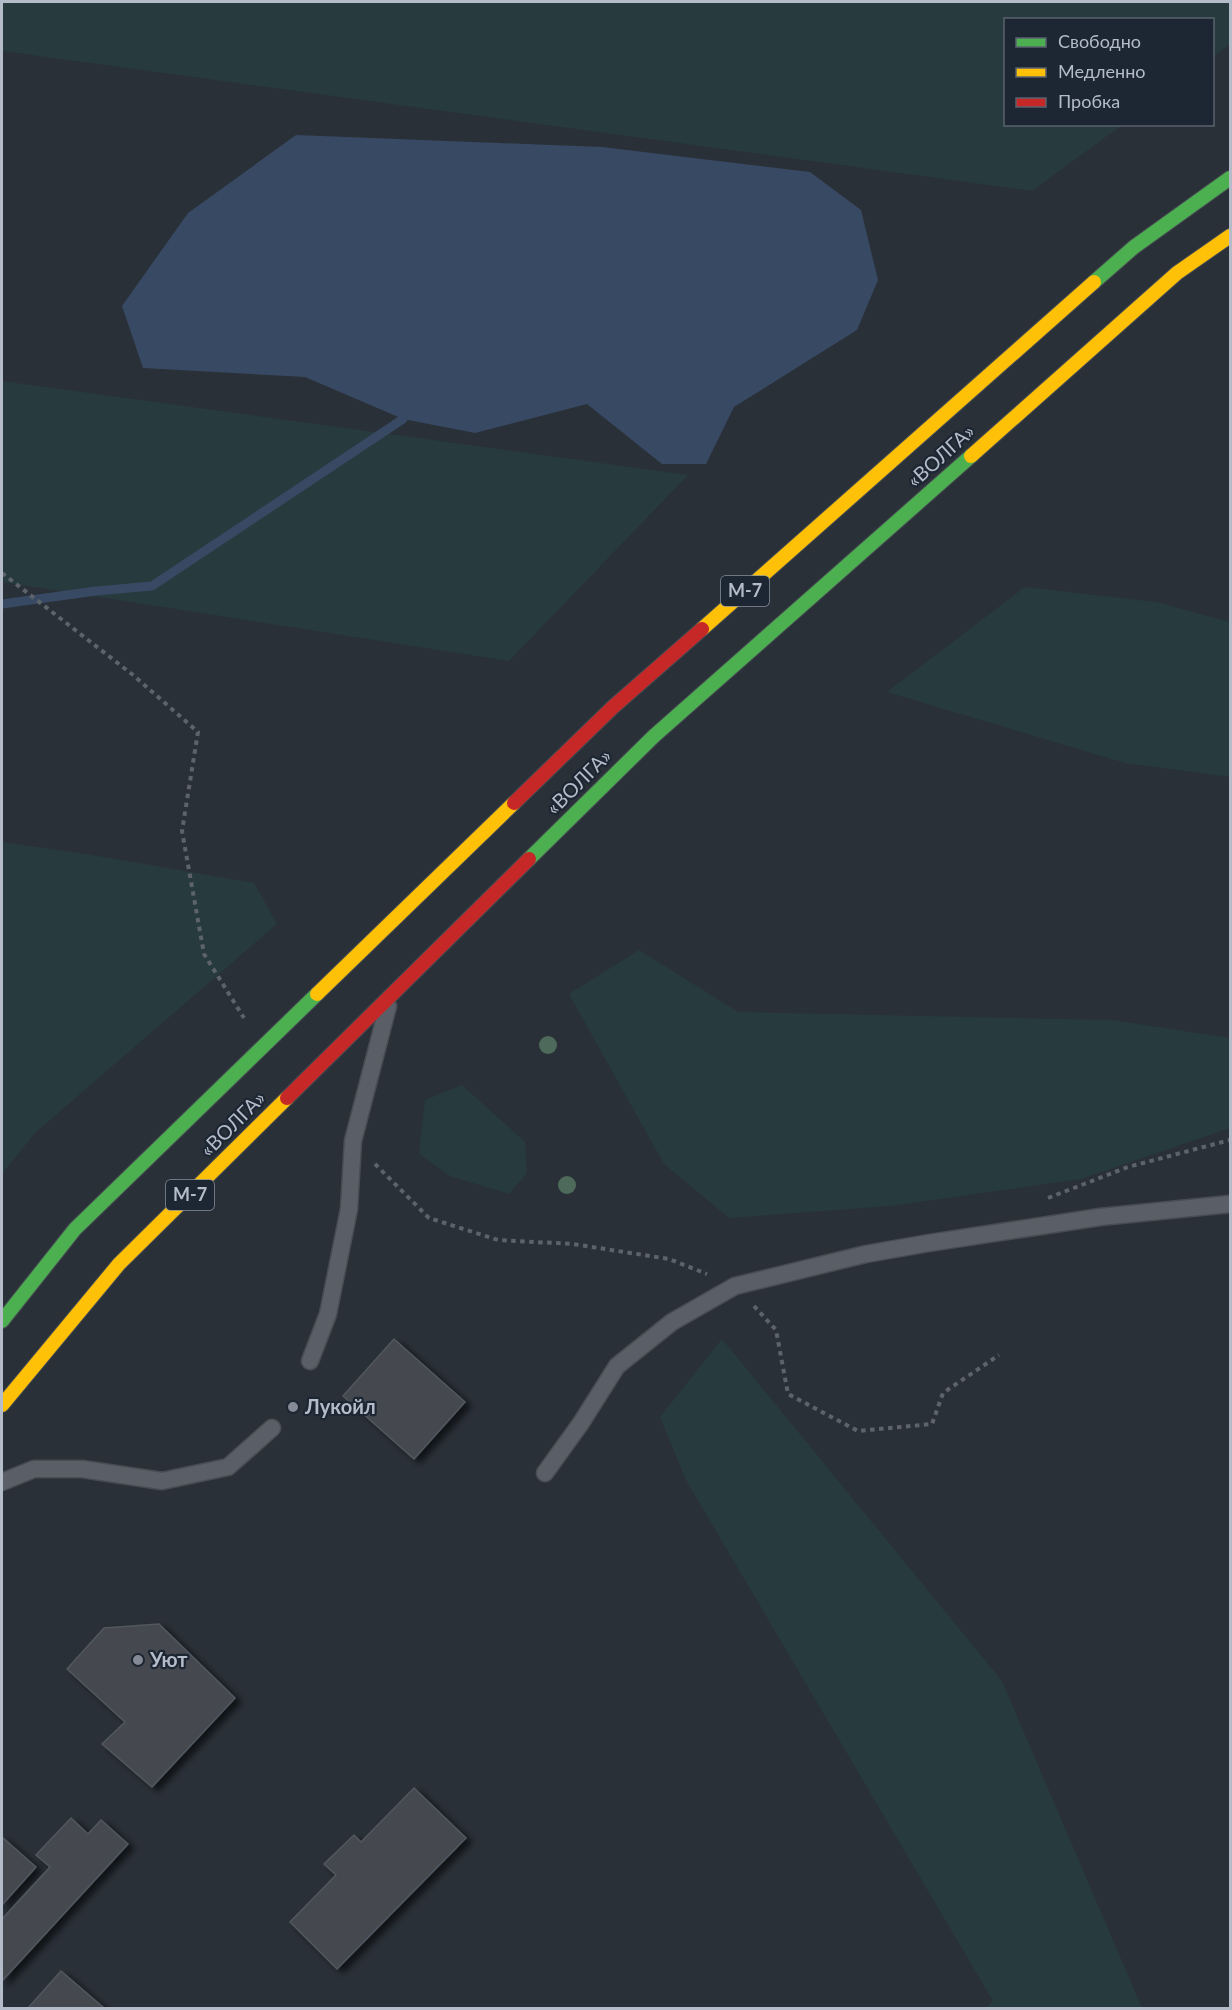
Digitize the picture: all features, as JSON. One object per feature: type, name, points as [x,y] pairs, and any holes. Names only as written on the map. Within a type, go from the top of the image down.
[{"type":"highway","name":"«ВОЛГА»","points":[[2,1321],[75,1229],[613,707],[1134,247],[1230,178]]},
{"type":"highway","name":"«ВОЛГА»","points":[[2,1405],[119,1264],[654,736],[1177,273],[1230,236]]},
{"type":"lane","points":[[310,1360],[328,1314],[347,1221],[353,1141],[390,996]]},
{"type":"lane","points":[[545,1473],[581,1423],[617,1366],[672,1322],[735,1286],[866,1254],[929,1243],[1100,1217],[1230,1204]]},
{"type":"lane","points":[[2,1482],[34,1469],[72,1469],[162,1482],[228,1467],[272,1428]]},
{"type":"path","points":[[2,573],[133,675],[198,732],[182,831],[204,954],[263,1047]]},
{"type":"path","points":[[1040,1201],[1128,1167],[1230,1140]]},
{"type":"path","points":[[353,1141],[429,1218],[498,1240],[573,1244],[669,1259],[735,1286],[776,1330],[788,1394],[858,1431],[932,1424],[943,1393],[999,1355]]},
{"type":"green space","points":[[2,2],[1230,2],[1230,44],[1214,56],[1214,18],[1004,18],[1004,126],[1121,126],[1032,191],[2,51]]},
{"type":"green space","points":[[2,381],[688,475],[509,661],[2,582]]},
{"type":"green space","points":[[1025,587],[1156,602],[1230,622],[1230,777],[1125,763],[887,692]]},
{"type":"green space","points":[[2,842],[254,883],[277,924],[36,1132],[2,1174]]},
{"type":"green space","points":[[639,950],[738,1012],[1112,1020],[1230,1038],[1230,1128],[1081,1179],[891,1206],[729,1218],[664,1164],[569,994]]},
{"type":"green space","points":[[462,1085],[525,1142],[527,1173],[509,1194],[450,1176],[419,1154],[425,1100]]},
{"type":"green space","points":[[722,1339],[1002,1681],[1142,2008],[986,2008],[993,2001],[686,1480],[660,1417]]},
{"type":"water","points":[[296,135],[602,147],[810,172],[861,210],[878,280],[857,330],[734,407],[706,464],[662,464],[587,404],[475,433],[403,419],[305,377],[143,368],[122,306],[188,213]]},
{"type":"building","points":[[394,1339],[465,1402],[414,1459],[343,1396]]},
{"type":"building","points":[[159,1624],[235,1698],[152,1787],[102,1744],[125,1722],[67,1669],[104,1628]]},
{"type":"building","points":[[414,1788],[466,1838],[337,1969],[290,1922],[336,1875],[324,1864],[354,1835],[361,1842]]},
{"type":"building","points":[[71,1818],[88,1834],[101,1820],[128,1844],[2,1981],[2,1919],[50,1867],[36,1855]]},
{"type":"building","points":[[2,1837],[36,1867],[2,1905]]},
{"type":"building","points":[[61,1971],[104,2008],[28,2008]]},
{"type":"waterway","points":[[2,604],[152,586],[403,419]]},
{"type":"traffic: fast","points":[[1094,282],[1134,247],[1230,178]]},
{"type":"traffic: fast","points":[[529,859],[654,736],[971,456]]},
{"type":"traffic: fast","points":[[2,1321],[75,1229],[317,994]]},
{"type":"traffic: slow","points":[[971,456],[1177,273],[1230,236]]},
{"type":"traffic: slow","points":[[702,629],[1094,282]]},
{"type":"traffic: slow","points":[[317,994],[514,803]]},
{"type":"traffic: slow","points":[[2,1405],[119,1264],[287,1098]]},
{"type":"traffic: jam","points":[[514,803],[613,707],[702,629]]},
{"type":"traffic: jam","points":[[287,1098],[529,859]]},
{"type":"place","name":"Лукойл","points":[[293,1407]]},
{"type":"place","name":"Уют","points":[[138,1660]]}]
